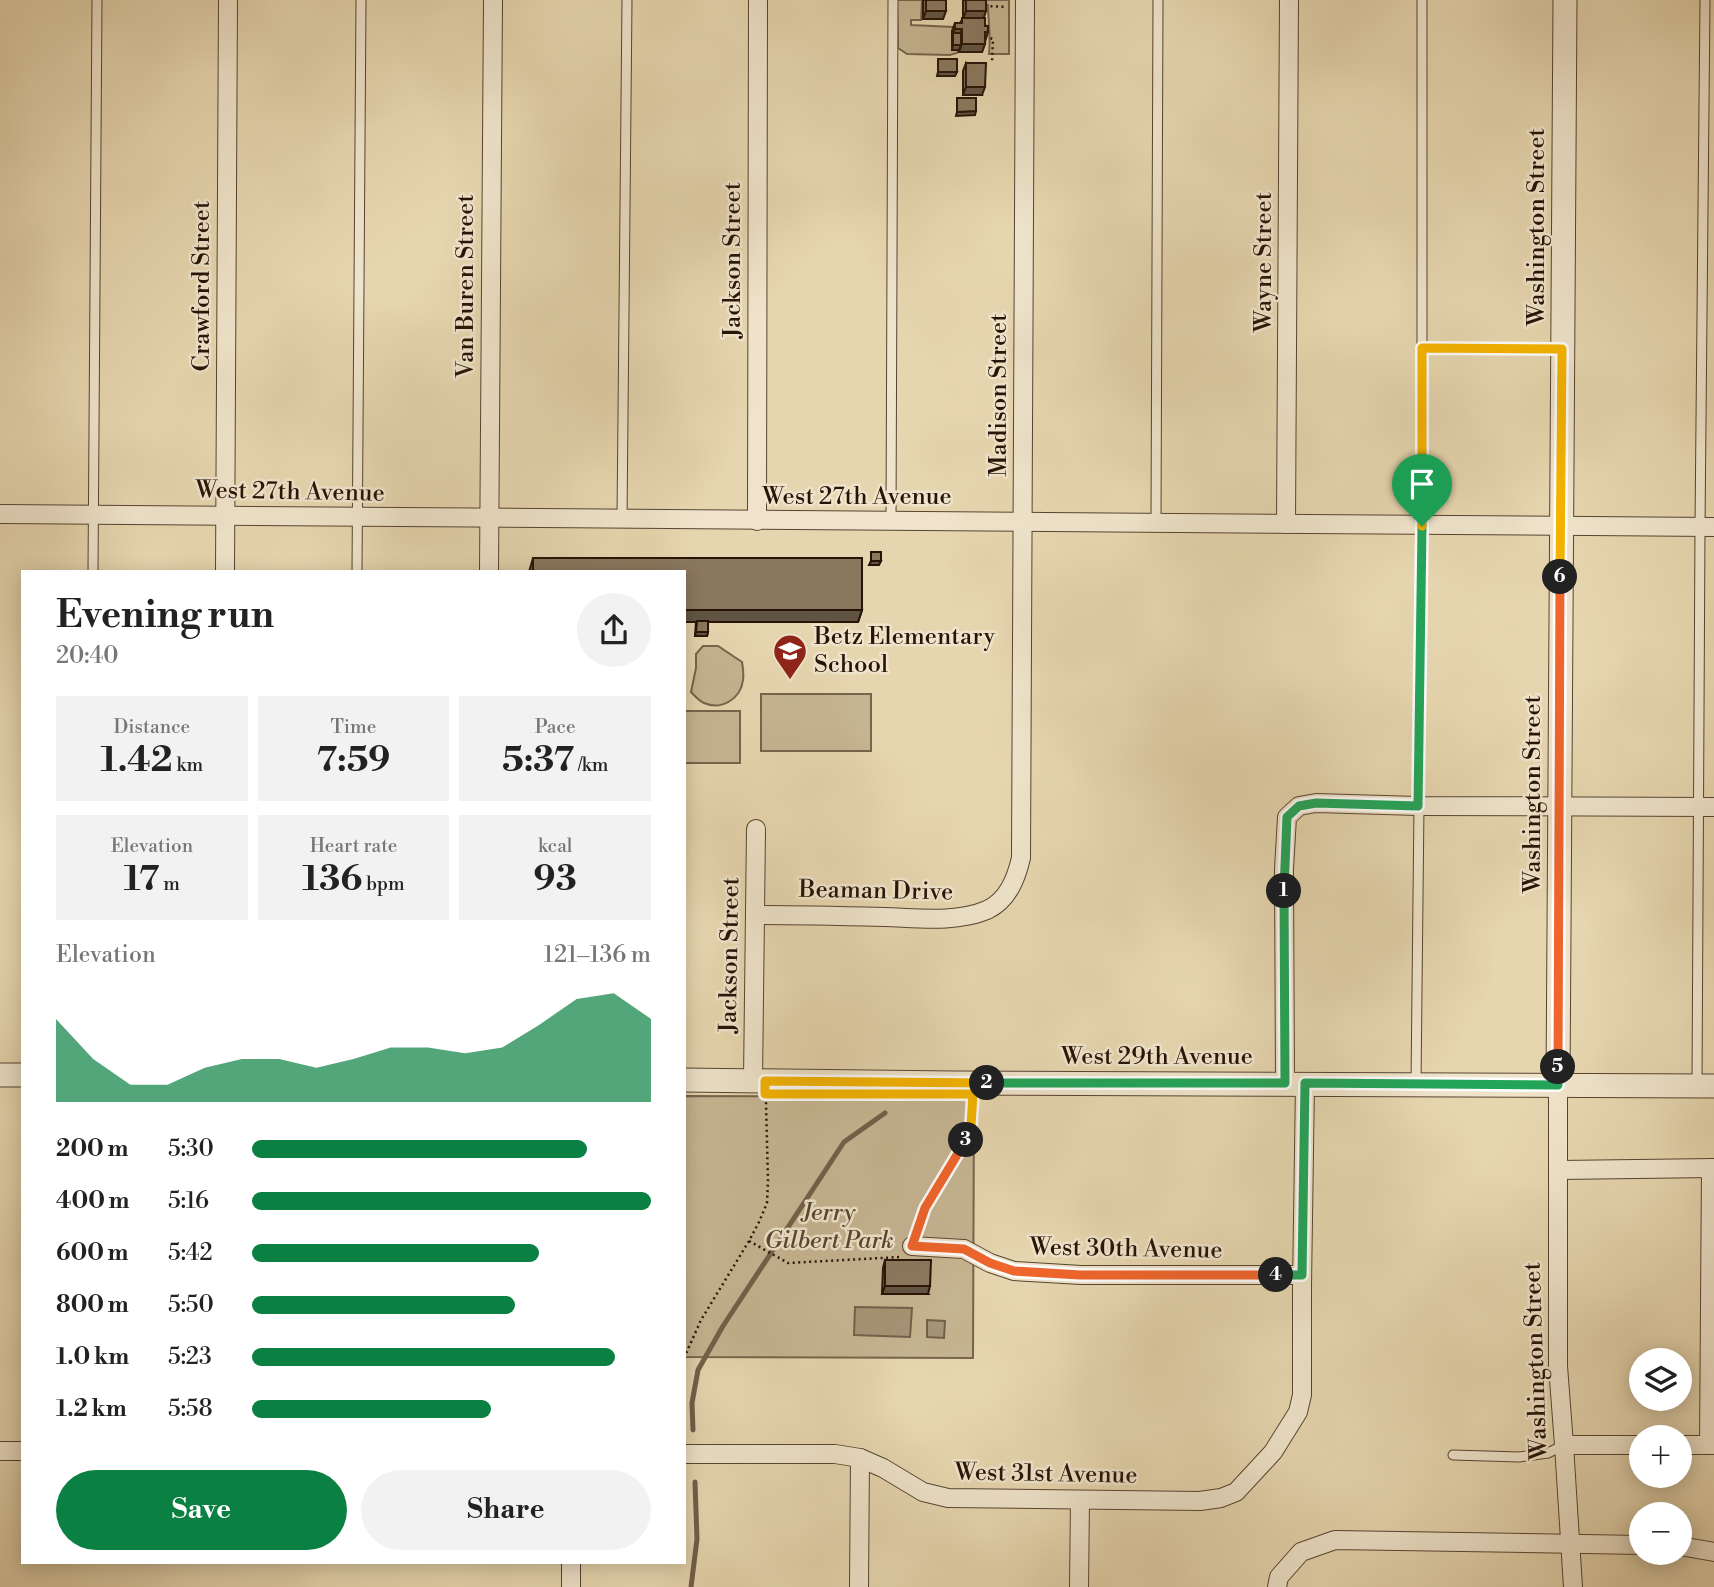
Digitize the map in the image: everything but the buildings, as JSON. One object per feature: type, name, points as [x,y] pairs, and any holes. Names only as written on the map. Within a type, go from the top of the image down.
[{"type":"street","name":"Crawford Street","points":[[225,570],[228,0]]},
{"type":"street","name":"Van Buren Street","points":[[489,570],[493,0]]},
{"type":"street","name":"Jackson Street","points":[[758,0],[758,521]]},
{"type":"street","name":"Wayne Street","points":[[1286,524],[1289,0]]},
{"type":"street","name":"Washington Street","points":[[1565,0],[1558,1366],[1573,1587]]},
{"type":"street","name":"Madison Street","points":[[1018,4],[1024,523],[1021,789]]},
{"type":"street","name":"West 27th Avenue","points":[[0,514],[1707,527]]},
{"type":"street","name":"Beaman Drive","points":[[755,915],[933,918],[965,917],[989,909],[1006,895],[1016,878],[1021,858],[1021,789]]},
{"type":"street","points":[[1302,1275],[1284,869],[1287,817],[1299,806],[1316,803],[1418,806],[1706,806]]},
{"type":"street","name":"Jackson Street","points":[[756,829],[759,1081]]},
{"type":"street","points":[[0,1075],[21,1075]]},
{"type":"street","name":"West 29th Avenue","points":[[686,1080],[1705,1086]]},
{"type":"street","points":[[1559,1170],[1712,1168],[1711,1445],[1692,1445]]},
{"type":"street","name":"West 30th Avenue","points":[[912,1246],[964,1249],[990,1263],[1014,1271],[1080,1275],[1302,1275]]},
{"type":"street","name":"West 31st Avenue","points":[[686,1454],[835,1454],[860,1458],[883,1468],[923,1492],[948,1498],[1200,1502],[1221,1498],[1236,1492],[1273,1452],[1298,1412],[1302,1395],[1302,1275]]},
{"type":"street","points":[[1564,1445],[1629,1445]]},
{"type":"street","points":[[0,1451],[21,1451]]},
{"type":"street","points":[[859,1587],[860,1458]]},
{"type":"street","points":[[1079,1587],[1080,1500]]},
{"type":"street","points":[[1277,1587],[1279,1577],[1301,1552],[1335,1540],[1629,1545]]},
{"type":"street","points":[[1692,1548],[1714,1552]]},
{"type":"street","points":[[571,1564],[571,1587]]},
{"type":"lane","points":[[93,570],[97,0]]},
{"type":"lane","points":[[357,570],[361,0]]},
{"type":"lane","points":[[622,519],[627,0]]},
{"type":"lane","points":[[891,522],[893,0]]},
{"type":"lane","points":[[1156,523],[1158,0]]},
{"type":"lane","points":[[1416,1084],[1422,526],[1422,0]]},
{"type":"lane","points":[[1705,0],[1705,1086]]},
{"type":"lane","points":[[1422,348],[1562,349]]},
{"type":"lane","points":[[1453,1455],[1519,1457],[1548,1453],[1564,1445]]},
{"type":"path","points":[[985,6],[1018,4]]},
{"type":"path","points":[[985,37],[993,39],[992,61]]},
{"type":"path","points":[[686,1354],[701,1320],[751,1242],[767,1203],[768,1181],[759,1081]]},
{"type":"path","points":[[912,1246],[925,1208],[968,1138],[973,1094]]},
{"type":"path","points":[[751,1242],[788,1263],[884,1256]]},
{"type":"green space","points":[[897,0],[922,0],[921,20],[911,20],[911,25],[954,27],[959,50],[957,53],[907,54],[898,48]]},
{"type":"green space","points":[[984,0],[1009,0],[1009,54],[989,54],[988,5]]},
{"type":"green space","points":[[703,646],[718,646],[742,662],[743,676],[739,692],[724,704],[704,703],[691,692],[696,654]]},
{"type":"green space","points":[[761,694],[871,694],[871,751],[761,751]]},
{"type":"green space","points":[[686,711],[740,711],[740,763],[686,763]]},
{"type":"green space","name":"Jerry Gilbert Park","points":[[686,1096],[974,1097],[973,1358],[686,1357]]},
{"type":"shaded area","points":[[855,1307],[912,1308],[910,1337],[854,1335]]},
{"type":"shaded area","points":[[927,1320],[945,1321],[944,1338],[927,1337]]},
{"type":"waterway","points":[[693,1430],[692,1403],[698,1370],[723,1326],[844,1142],[885,1113]]},
{"type":"waterway","points":[[691,1587],[697,1539],[695,1482]]},
{"type":"place","name":"Betz Elementary School","points":[[790,681]]},
{"type":"route","points":[[1422,348],[1562,349],[1558,1085],[1305,1083],[1302,1275],[1080,1275],[1014,1271],[990,1263],[964,1249],[912,1246],[925,1208],[968,1138],[973,1094],[765,1094],[765,1081],[1285,1083],[1284,869],[1287,817],[1299,806],[1316,803],[1418,806],[1422,526],[1422,348]]}]
